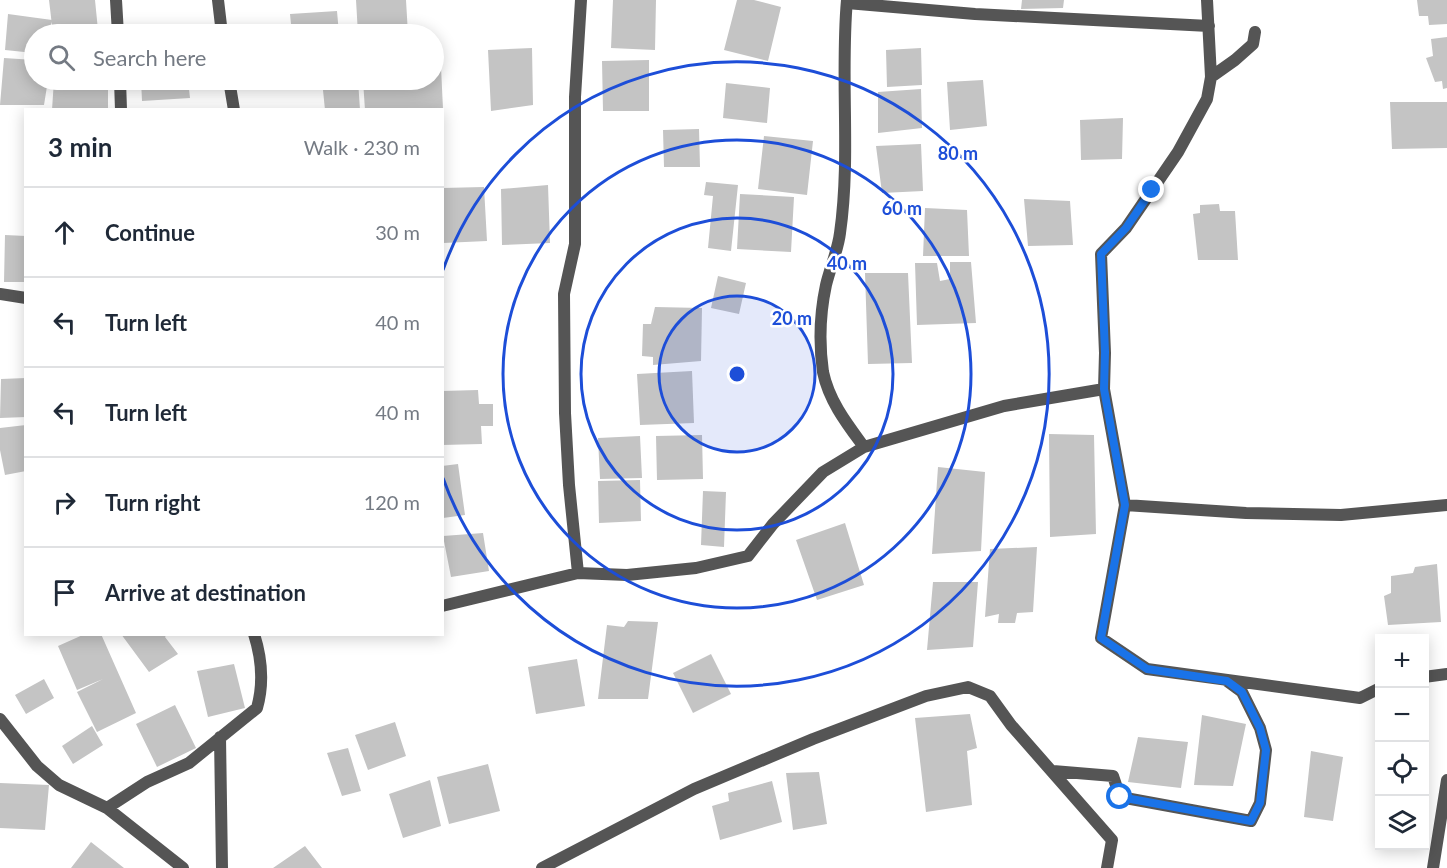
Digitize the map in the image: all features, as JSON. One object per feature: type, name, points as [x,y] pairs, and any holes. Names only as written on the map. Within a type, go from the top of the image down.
[{"type":"street","points":[[116,0],[117,24]]},
{"type":"street","points":[[219,0],[221,24]]},
{"type":"street","points":[[578,573],[569,485],[565,413],[564,294],[575,244],[575,97],[581,0]]},
{"type":"street","points":[[1207,0],[1211,77],[1207,99],[1178,152],[1126,228],[1101,254],[1105,352],[1104,389],[1125,505],[1101,638],[1147,669],[1360,698],[1375,690]]},
{"type":"street","points":[[864,447],[837,412],[824,373],[820,326],[826,287],[840,234],[845,167],[844,77],[847,2],[975,14],[1209,26]]},
{"type":"street","points":[[1211,77],[1253,44],[1255,32]]},
{"type":"street","points":[[120,90],[121,108]]},
{"type":"street","points":[[231,90],[234,108]]},
{"type":"street","points":[[0,294],[24,298]]},
{"type":"street","points":[[444,606],[578,573],[627,575],[696,568],[748,556],[773,524],[823,472],[864,447],[1004,406],[1104,389]]},
{"type":"street","points":[[1125,505],[1246,513],[1341,515],[1447,505]]},
{"type":"street","points":[[107,808],[147,782],[189,763],[257,708],[261,694],[261,656],[255,636]]},
{"type":"street","points":[[1429,676],[1447,674]]},
{"type":"street","points":[[1053,771],[1113,776],[1120,797],[1251,821],[1260,803],[1266,750],[1260,728],[1242,692],[1227,681]]},
{"type":"street","points":[[542,868],[694,789],[926,696],[968,687],[990,696],[1011,725],[1112,840],[1107,868]]},
{"type":"street","points":[[0,719],[37,766],[59,785],[107,808],[183,868]]},
{"type":"street","points":[[220,737],[222,868]]},
{"type":"street","points":[[1433,868],[1447,780]]},
{"type":"building","points":[[49,0],[95,0],[97,24],[52,24]]},
{"type":"building","points":[[356,0],[406,0],[407,24],[357,24]]},
{"type":"building","points":[[613,0],[656,0],[655,50],[611,48]]},
{"type":"building","points":[[737,0],[754,0],[781,7],[768,61],[724,50]]},
{"type":"building","points":[[1022,0],[1064,0],[1063,8],[1021,9]]},
{"type":"building","points":[[1417,0],[1447,0],[1447,24],[1429,25],[1428,16],[1419,16]]},
{"type":"building","points":[[337,11],[338,24],[291,24],[290,14]]},
{"type":"building","points":[[8,14],[52,20],[51,24],[24,24],[24,52],[5,50]]},
{"type":"building","points":[[1447,37],[1447,88],[1443,89],[1442,81],[1435,82],[1426,58],[1433,56],[1431,39]]},
{"type":"building","points":[[532,48],[533,105],[491,111],[488,50]]},
{"type":"building","points":[[921,48],[922,85],[887,87],[886,50]]},
{"type":"building","points":[[4,58],[24,59],[24,90],[46,90],[44,105],[0,105]]},
{"type":"building","points":[[649,60],[649,111],[603,111],[602,61]]},
{"type":"building","points":[[983,80],[987,126],[950,130],[947,82]]},
{"type":"building","points":[[726,83],[770,88],[767,123],[723,118]]},
{"type":"building","points":[[921,89],[922,128],[878,133],[878,92]]},
{"type":"building","points":[[53,90],[108,90],[108,108],[52,108]]},
{"type":"building","points":[[141,90],[189,90],[190,98],[142,101]]},
{"type":"building","points":[[323,90],[359,90],[360,108],[325,108]]},
{"type":"building","points":[[364,90],[442,90],[443,108],[365,108]]},
{"type":"building","points":[[1390,102],[1447,102],[1447,148],[1392,149]]},
{"type":"building","points":[[1123,118],[1122,159],[1081,160],[1080,120]]},
{"type":"building","points":[[699,129],[700,167],[664,167],[663,130]]},
{"type":"building","points":[[764,136],[813,141],[807,195],[758,189]]},
{"type":"building","points":[[921,144],[923,191],[882,193],[876,146]]},
{"type":"building","points":[[706,182],[738,185],[731,251],[708,248],[713,196],[704,195]]},
{"type":"building","points":[[548,185],[550,243],[502,245],[501,189]]},
{"type":"building","points":[[484,187],[487,241],[444,243],[444,188]]},
{"type":"building","points":[[740,194],[794,197],[791,252],[737,249]]},
{"type":"building","points":[[1024,199],[1070,201],[1073,245],[1028,246]]},
{"type":"building","points":[[1219,204],[1220,211],[1235,211],[1238,260],[1198,260],[1193,214],[1200,213],[1200,205]]},
{"type":"building","points":[[925,208],[967,210],[969,256],[923,256]]},
{"type":"building","points":[[5,235],[24,236],[24,282],[4,282]]},
{"type":"building","points":[[950,262],[971,262],[976,323],[917,325],[915,263],[937,263],[940,281],[950,279]]},
{"type":"building","points":[[865,273],[908,273],[912,363],[868,364]]},
{"type":"building","points":[[718,276],[746,283],[739,314],[711,308]]},
{"type":"building","points":[[655,307],[702,308],[701,361],[653,365],[653,357],[642,356],[643,324],[651,324]]},
{"type":"building","points":[[692,371],[694,423],[640,425],[637,374]]},
{"type":"building","points":[[24,378],[24,417],[0,418],[1,379]]},
{"type":"building","points":[[478,390],[479,404],[493,404],[493,426],[481,426],[482,444],[444,445],[444,391]]},
{"type":"building","points":[[24,425],[24,471],[5,475],[0,450],[0,428]]},
{"type":"building","points":[[1049,434],[1094,435],[1096,534],[1050,537]]},
{"type":"building","points":[[702,435],[703,479],[657,480],[656,436]]},
{"type":"building","points":[[640,436],[642,478],[600,479],[598,438]]},
{"type":"building","points":[[458,464],[465,515],[444,518],[444,466]]},
{"type":"building","points":[[938,467],[985,472],[981,551],[932,554]]},
{"type":"building","points":[[640,480],[641,521],[599,523],[598,481]]},
{"type":"building","points":[[703,491],[726,492],[724,547],[701,545]]},
{"type":"building","points":[[845,523],[864,585],[817,600],[796,540]]},
{"type":"building","points":[[483,533],[489,571],[451,577],[444,536]]},
{"type":"building","points":[[1037,547],[1033,612],[1017,613],[1015,623],[998,623],[999,614],[985,617],[990,549]]},
{"type":"building","points":[[1437,564],[1441,622],[1388,625],[1384,596],[1391,593],[1391,576],[1413,573],[1415,567]]},
{"type":"building","points":[[933,582],[978,582],[973,647],[927,650]]},
{"type":"building","points":[[628,621],[658,622],[648,699],[598,699],[607,625],[624,627]]},
{"type":"building","points":[[80,636],[102,636],[136,713],[97,732],[77,692],[103,679],[77,690],[58,646]]},
{"type":"building","points":[[122,636],[166,636],[178,654],[149,672]]},
{"type":"building","points":[[711,654],[731,694],[693,713],[673,673]]},
{"type":"building","points":[[577,659],[585,706],[536,714],[528,667]]},
{"type":"building","points":[[234,664],[245,708],[208,717],[197,671]]},
{"type":"building","points":[[44,679],[54,698],[26,714],[15,695]]},
{"type":"building","points":[[175,705],[196,748],[157,767],[136,724]]},
{"type":"building","points":[[970,714],[977,748],[967,751],[972,805],[926,812],[915,718]]},
{"type":"building","points":[[1202,715],[1246,724],[1233,786],[1194,785]]},
{"type":"building","points":[[395,722],[406,756],[368,770],[355,735]]},
{"type":"building","points":[[92,726],[103,745],[73,764],[62,746]]},
{"type":"building","points":[[1138,737],[1188,742],[1181,788],[1128,782]]},
{"type":"building","points":[[348,748],[361,791],[342,796],[327,753]]},
{"type":"building","points":[[1311,751],[1343,757],[1333,821],[1304,817]]},
{"type":"building","points":[[488,764],[500,811],[449,824],[437,777]]},
{"type":"building","points":[[819,772],[827,824],[793,830],[786,773]]},
{"type":"building","points":[[430,780],[441,826],[403,838],[389,794]]},
{"type":"building","points":[[772,781],[782,822],[720,840],[712,806],[729,801],[728,793]]},
{"type":"building","points":[[0,783],[49,785],[45,830],[0,828]]},
{"type":"building","points":[[91,842],[124,868],[71,868]]},
{"type":"building","points":[[305,846],[322,868],[273,868]]},
{"type":"route","points":[[1120,797],[1251,821],[1260,803],[1266,750],[1260,728],[1242,692],[1227,681],[1147,669],[1101,638],[1125,505],[1104,389],[1105,352],[1101,254],[1126,228],[1152,190]]}]
